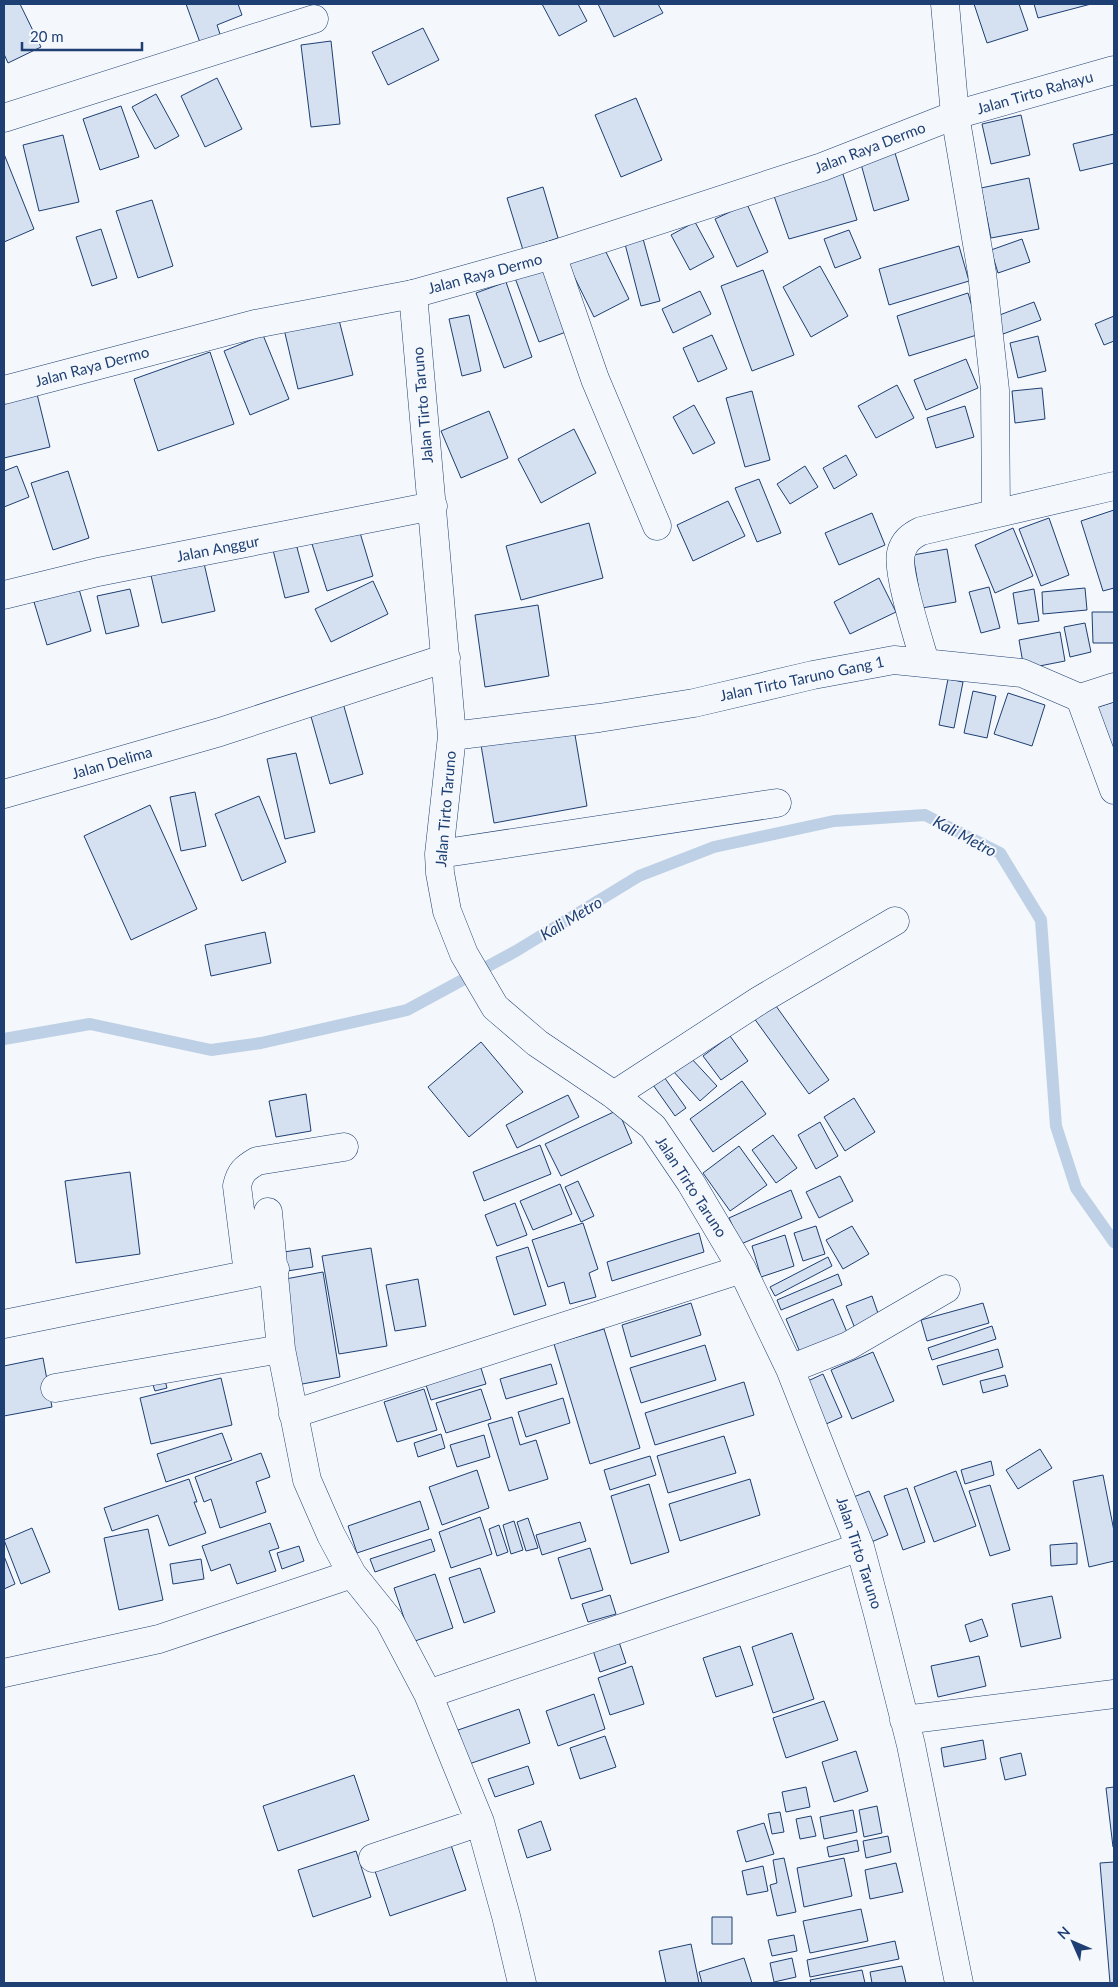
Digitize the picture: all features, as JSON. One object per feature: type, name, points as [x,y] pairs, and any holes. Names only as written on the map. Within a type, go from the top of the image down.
[{"type":"street","points":[[944,4],[955,115],[982,273],[994,380],[996,513]]},
{"type":"street","points":[[4,118],[314,19]]},
{"type":"street","name":"Jalan Tirto Rahayu","points":[[955,115],[1114,70]]},
{"type":"street","name":"Jalan Raya Dermo","points":[[4,390],[254,324],[413,294],[552,255],[822,167],[955,115]]},
{"type":"street","points":[[552,255],[595,379],[657,526]]},
{"type":"street","name":"Jalan Tirto Taruno","points":[[413,294],[452,736],[439,854],[440,873],[447,911],[464,954],[495,1007],[537,1043],[614,1095],[652,1127],[691,1183],[742,1269],[790,1369],[860,1547],[911,1744],[959,1983]]},
{"type":"street","points":[[924,662],[901,570],[900,554],[911,536],[921,530],[1114,486]]},
{"type":"street","name":"Jalan Anggur","points":[[4,595],[98,572],[433,506]]},
{"type":"street","name":"Jalan Delima","points":[[4,794],[220,732],[446,658]]},
{"type":"street","name":"Jalan Tirto Taruno Gang 1","points":[[452,736],[599,718],[694,703],[813,675],[894,660],[1022,673],[1080,698]]},
{"type":"street","points":[[1114,686],[1080,698],[1114,790]]},
{"type":"street","points":[[439,854],[776,803]]},
{"type":"street","points":[[614,1095],[760,1000],[895,921]]},
{"type":"street","points":[[248,1273],[237,1186],[240,1175],[246,1167],[257,1161],[344,1147]]},
{"type":"street","points":[[268,1212],[275,1269],[281,1349],[307,1480],[330,1535],[352,1574],[389,1620],[428,1694],[480,1822],[522,1983]]},
{"type":"street","points":[[4,1324],[275,1269]]},
{"type":"street","points":[[293,1414],[742,1269]]},
{"type":"street","points":[[790,1369],[848,1346],[946,1289]]},
{"type":"street","points":[[55,1388],[281,1349]]},
{"type":"street","points":[[428,1694],[860,1547]]},
{"type":"street","points":[[4,1673],[159,1639],[352,1574]]},
{"type":"street","points":[[904,1720],[1114,1694]]},
{"type":"street","points":[[373,1858],[480,1822]]},
{"type":"building","points":[[4,4],[20,4],[41,47],[8,63],[4,54]]},
{"type":"building","points":[[186,4],[238,4],[242,15],[217,25],[222,40],[202,48]]},
{"type":"building","points":[[542,4],[578,4],[587,21],[559,36]]},
{"type":"building","points":[[598,4],[658,4],[663,13],[614,37]]},
{"type":"building","points":[[974,4],[1019,4],[1028,30],[987,43]]},
{"type":"building","points":[[1034,4],[1091,4],[1038,18]]},
{"type":"building","points":[[423,28],[439,60],[388,85],[372,52]]},
{"type":"building","points":[[331,41],[340,124],[311,127],[301,45]]},
{"type":"building","points":[[217,78],[242,129],[205,147],[181,96]]},
{"type":"building","points":[[156,94],[179,136],[155,149],[132,107]]},
{"type":"building","points":[[636,98],[662,160],[621,177],[595,115]]},
{"type":"building","points":[[121,106],[139,157],[100,170],[83,119]]},
{"type":"building","points":[[1021,115],[1030,155],[991,164],[982,124]]},
{"type":"building","points":[[1114,134],[1114,163],[1080,171],[1073,144]]},
{"type":"building","points":[[63,135],[79,202],[39,211],[23,145]]},
{"type":"building","points":[[895,153],[909,200],[874,211],[861,164]]},
{"type":"building","points":[[4,154],[34,229],[4,242]]},
{"type":"building","points":[[842,171],[857,220],[789,239],[773,193]]},
{"type":"building","points":[[1029,178],[1039,229],[991,238],[981,188]]},
{"type":"building","points":[[543,187],[558,238],[523,250],[507,198]]},
{"type":"building","points":[[152,200],[173,266],[138,278],[116,211]]},
{"type":"building","points":[[747,204],[768,252],[737,267],[715,219]]},
{"type":"building","points":[[695,222],[714,257],[690,270],[671,235]]},
{"type":"building","points":[[101,229],[117,278],[92,286],[76,237]]},
{"type":"building","points":[[849,230],[861,258],[835,268],[824,239]]},
{"type":"building","points":[[642,235],[660,301],[641,306],[624,240]]},
{"type":"building","points":[[1022,239],[1030,262],[998,273],[991,250]]},
{"type":"building","points":[[603,246],[629,299],[594,317],[568,264]]},
{"type":"building","points":[[959,246],[969,281],[889,305],[879,269]]},
{"type":"building","points":[[820,266],[848,316],[811,337],[783,287]]},
{"type":"building","points":[[543,268],[566,332],[539,342],[515,278]]},
{"type":"building","points":[[763,270],[794,355],[752,371],[721,286]]},
{"type":"building","points":[[506,282],[532,357],[504,368],[476,293]]},
{"type":"building","points":[[700,291],[711,314],[673,333],[662,309]]},
{"type":"building","points":[[968,293],[980,334],[909,356],[897,316]]},
{"type":"building","points":[[1034,302],[1041,320],[1003,334],[997,316]]},
{"type":"building","points":[[469,315],[481,371],[462,376],[449,319]]},
{"type":"building","points":[[338,316],[353,375],[298,389],[284,329]]},
{"type":"building","points":[[1114,316],[1114,341],[1104,345],[1095,324]]},
{"type":"building","points":[[263,335],[289,399],[250,415],[224,351]]},
{"type":"building","points":[[712,335],[727,369],[698,382],[683,348]]},
{"type":"building","points":[[1038,336],[1046,371],[1018,378],[1010,343]]},
{"type":"building","points":[[210,352],[234,424],[158,451],[134,379]]},
{"type":"building","points":[[966,359],[978,388],[926,410],[914,380]]},
{"type":"building","points":[[897,385],[914,418],[876,438],[858,406]]},
{"type":"building","points":[[1042,388],[1045,419],[1015,423],[1012,391]]},
{"type":"building","points":[[752,391],[770,460],[745,467],[726,398]]},
{"type":"building","points":[[37,394],[50,447],[4,458],[4,402]]},
{"type":"building","points":[[694,405],[715,443],[693,454],[673,417]]},
{"type":"building","points":[[965,406],[974,437],[936,448],[927,418]]},
{"type":"building","points":[[489,411],[508,458],[461,478],[441,431]]},
{"type":"building","points":[[574,429],[596,473],[541,503],[518,459]]},
{"type":"building","points":[[846,455],[857,475],[834,489],[823,468]]},
{"type":"building","points":[[17,466],[29,497],[4,507],[4,471]]},
{"type":"building","points":[[805,466],[818,487],[790,504],[777,484]]},
{"type":"building","points":[[68,471],[89,538],[53,550],[31,483]]},
{"type":"building","points":[[759,479],[781,533],[757,542],[735,488]]},
{"type":"building","points":[[728,501],[745,536],[693,561],[677,525]]},
{"type":"building","points":[[1114,510],[1114,588],[1103,591],[1081,521]]},
{"type":"building","points":[[872,513],[885,545],[839,565],[825,533]]},
{"type":"building","points":[[1049,518],[1069,575],[1041,586],[1019,529]]},
{"type":"building","points":[[589,523],[603,578],[521,600],[506,546]]},
{"type":"building","points":[[358,526],[373,576],[327,591],[311,541]]},
{"type":"building","points":[[1013,528],[1033,576],[995,593],[975,545]]},
{"type":"building","points":[[295,540],[309,592],[285,598],[272,546]]},
{"type":"building","points":[[947,549],[956,602],[922,608],[913,555]]},
{"type":"building","points":[[203,559],[215,611],[162,623],[150,571]]},
{"type":"building","points":[[879,578],[896,612],[850,634],[834,602]]},
{"type":"building","points":[[373,581],[388,614],[331,642],[315,609]]},
{"type":"building","points":[[989,587],[1000,628],[981,633],[969,592]]},
{"type":"building","points":[[1085,588],[1087,610],[1043,614],[1042,592]]},
{"type":"building","points":[[79,589],[91,631],[47,645],[34,602]]},
{"type":"building","points":[[130,589],[139,626],[106,634],[97,596]]},
{"type":"building","points":[[1034,589],[1039,621],[1018,624],[1013,593]]},
{"type":"building","points":[[538,605],[549,676],[485,687],[475,615]]},
{"type":"building","points":[[1092,612],[1114,612],[1114,643],[1093,643]]},
{"type":"building","points":[[1085,623],[1091,652],[1070,657],[1064,627]]},
{"type":"building","points":[[1060,632],[1065,661],[1024,669],[1019,640]]},
{"type":"building","points":[[948,679],[963,682],[954,728],[939,725]]},
{"type":"building","points":[[973,691],[996,696],[987,738],[964,733]]},
{"type":"building","points":[[1008,693],[1045,705],[1032,746],[994,734]]},
{"type":"building","points":[[1114,702],[1114,762],[1092,709]]},
{"type":"building","points":[[343,703],[363,774],[330,784],[310,713]]},
{"type":"building","points":[[574,729],[587,806],[494,823],[481,745]]},
{"type":"building","points":[[296,753],[315,832],[285,839],[267,759]]},
{"type":"building","points":[[195,792],[206,846],[181,851],[170,797]]},
{"type":"building","points":[[259,796],[286,862],[242,881],[215,814]]},
{"type":"building","points":[[150,805],[197,909],[131,940],[84,836]]},
{"type":"building","points":[[265,932],[271,963],[211,976],[205,945]]},
{"type":"building","points":[[771,999],[829,1080],[809,1094],[751,1014]]},
{"type":"building","points":[[730,1036],[748,1061],[721,1080],[703,1056]]},
{"type":"building","points":[[481,1042],[523,1092],[469,1137],[428,1087]]},
{"type":"building","points":[[690,1057],[717,1086],[700,1101],[673,1071]]},
{"type":"building","points":[[662,1074],[686,1108],[675,1116],[651,1082]]},
{"type":"building","points":[[742,1081],[766,1114],[713,1152],[690,1119]]},
{"type":"building","points":[[306,1094],[311,1131],[276,1137],[269,1101]]},
{"type":"building","points":[[568,1095],[579,1117],[517,1148],[506,1125]]},
{"type":"building","points":[[854,1098],[875,1132],[845,1151],[824,1117]]},
{"type":"building","points":[[618,1110],[632,1143],[561,1176],[545,1144]]},
{"type":"building","points":[[820,1122],[838,1156],[816,1169],[798,1135]]},
{"type":"building","points":[[773,1135],[797,1168],[776,1183],[752,1150]]},
{"type":"building","points":[[540,1145],[551,1174],[484,1201],[473,1172]]},
{"type":"building","points":[[739,1146],[767,1185],[730,1211],[703,1173]]},
{"type":"building","points":[[130,1172],[140,1254],[76,1263],[65,1181]]},
{"type":"building","points":[[840,1176],[853,1201],[819,1218],[806,1192]]},
{"type":"building","points":[[578,1181],[594,1216],[581,1222],[565,1187]]},
{"type":"building","points":[[560,1184],[572,1214],[533,1230],[520,1201]]},
{"type":"building","points":[[791,1190],[802,1218],[741,1244],[729,1218]]},
{"type":"building","points":[[515,1203],[527,1235],[497,1246],[485,1215]]},
{"type":"building","points":[[583,1223],[598,1269],[589,1273],[596,1297],[570,1304],[564,1282],[548,1287],[532,1240]]},
{"type":"building","points":[[816,1226],[825,1254],[803,1261],[794,1233]]},
{"type":"building","points":[[852,1226],[869,1254],[843,1269],[826,1240]]},
{"type":"building","points":[[699,1233],[704,1252],[612,1281],[607,1262]]},
{"type":"building","points":[[785,1235],[794,1266],[761,1277],[752,1246]]},
{"type":"building","points":[[528,1247],[546,1305],[514,1315],[496,1257]]},
{"type":"building","points":[[310,1248],[313,1267],[287,1271],[284,1252]]},
{"type":"building","points":[[371,1248],[387,1346],[339,1354],[322,1256]]},
{"type":"building","points":[[828,1257],[832,1266],[775,1296],[770,1287]]},
{"type":"building","points":[[323,1272],[340,1377],[297,1385],[280,1280]]},
{"type":"building","points":[[838,1274],[842,1285],[781,1310],[777,1300]]},
{"type":"building","points":[[418,1279],[426,1326],[395,1331],[386,1285]]},
{"type":"building","points":[[872,1296],[881,1322],[856,1331],[846,1306]]},
{"type":"building","points":[[833,1299],[849,1337],[802,1357],[786,1319]]},
{"type":"building","points":[[691,1303],[701,1335],[631,1357],[622,1325]]},
{"type":"building","points":[[983,1303],[989,1323],[927,1341],[921,1320]]},
{"type":"building","points":[[992,1326],[996,1339],[932,1360],[928,1348]]},
{"type":"building","points":[[604,1329],[640,1448],[590,1464],[554,1344]]},
{"type":"building","points":[[705,1345],[716,1380],[641,1403],[630,1368]]},
{"type":"building","points":[[998,1349],[1003,1367],[943,1385],[937,1366]]},
{"type":"building","points":[[873,1352],[894,1401],[852,1419],[831,1370]]},
{"type":"building","points":[[43,1358],[52,1407],[4,1416],[4,1366]]},
{"type":"building","points":[[479,1362],[486,1384],[431,1400],[424,1379]]},
{"type":"building","points":[[551,1364],[557,1384],[506,1399],[500,1379]]},
{"type":"building","points":[[163,1373],[167,1388],[155,1391],[150,1376]]},
{"type":"building","points":[[823,1374],[842,1417],[817,1428],[797,1386]]},
{"type":"building","points":[[1005,1375],[1008,1386],[983,1393],[980,1381]]},
{"type":"building","points":[[221,1378],[232,1425],[151,1444],[140,1398]]},
{"type":"building","points":[[744,1382],[754,1415],[655,1445],[645,1413]]},
{"type":"building","points":[[424,1389],[437,1430],[397,1442],[384,1402]]},
{"type":"building","points":[[481,1389],[491,1419],[446,1433],[436,1403]]},
{"type":"building","points":[[563,1398],[570,1423],[526,1437],[518,1412]]},
{"type":"building","points":[[512,1417],[520,1445],[536,1440],[548,1479],[509,1491],[488,1424]]},
{"type":"building","points":[[222,1433],[232,1460],[166,1482],[157,1454]]},
{"type":"building","points":[[441,1434],[445,1448],[418,1457],[414,1443]]},
{"type":"building","points":[[484,1435],[490,1457],[457,1467],[450,1445]]},
{"type":"building","points":[[724,1436],[736,1473],[668,1493],[657,1456]]},
{"type":"building","points":[[1040,1449],[1052,1468],[1018,1489],[1006,1470]]},
{"type":"building","points":[[261,1453],[270,1477],[256,1482],[266,1512],[220,1528],[211,1499],[204,1502],[195,1477]]},
{"type":"building","points":[[650,1456],[656,1475],[610,1490],[604,1470]]},
{"type":"building","points":[[991,1461],[994,1475],[965,1484],[961,1470]]},
{"type":"building","points":[[477,1470],[489,1508],[442,1525],[429,1487]]},
{"type":"building","points":[[956,1471],[976,1526],[934,1542],[914,1487]]},
{"type":"building","points":[[1103,1475],[1114,1531],[1114,1561],[1089,1567],[1073,1481]]},
{"type":"building","points":[[189,1479],[197,1502],[194,1502],[206,1533],[169,1546],[158,1515],[112,1531],[104,1508]]},
{"type":"building","points":[[750,1479],[760,1515],[680,1541],[669,1504]]},
{"type":"building","points":[[649,1484],[669,1552],[631,1564],[611,1496]]},
{"type":"building","points":[[990,1485],[1010,1550],[990,1556],[969,1491]]},
{"type":"building","points":[[907,1488],[925,1542],[903,1550],[884,1496]]},
{"type":"building","points":[[869,1491],[888,1535],[869,1543],[851,1498]]},
{"type":"building","points":[[420,1501],[429,1529],[357,1553],[348,1526]]},
{"type":"building","points":[[480,1517],[492,1554],[451,1568],[439,1532]]},
{"type":"building","points":[[528,1518],[538,1548],[526,1551],[517,1522]]},
{"type":"building","points":[[514,1521],[523,1550],[511,1554],[503,1525]]},
{"type":"building","points":[[580,1522],[586,1541],[542,1555],[536,1535]]},
{"type":"building","points":[[270,1523],[279,1548],[269,1551],[276,1571],[237,1584],[230,1564],[211,1571],[202,1546]]},
{"type":"building","points":[[499,1525],[508,1552],[497,1556],[489,1529]]},
{"type":"building","points":[[32,1528],[50,1572],[21,1584],[4,1540]]},
{"type":"building","points":[[148,1529],[163,1600],[119,1610],[104,1538]]},
{"type":"building","points":[[431,1539],[435,1551],[375,1572],[370,1559]]},
{"type":"building","points":[[1077,1543],[1077,1564],[1051,1566],[1050,1545]]},
{"type":"building","points":[[299,1546],[304,1561],[282,1569],[277,1553]]},
{"type":"building","points":[[590,1548],[603,1590],[571,1599],[558,1558]]},
{"type":"building","points":[[4,1556],[15,1584],[4,1589]]},
{"type":"building","points":[[201,1559],[204,1579],[173,1584],[170,1564]]},
{"type":"building","points":[[480,1568],[495,1612],[464,1623],[449,1578]]},
{"type":"building","points":[[435,1574],[453,1628],[412,1642],[394,1588]]},
{"type":"building","points":[[610,1595],[616,1614],[588,1622],[582,1604]]},
{"type":"building","points":[[1052,1596],[1061,1638],[1021,1647],[1012,1604]]},
{"type":"building","points":[[982,1619],[988,1636],[970,1642],[965,1625]]},
{"type":"building","points":[[616,1633],[626,1663],[600,1672],[590,1641]]},
{"type":"building","points":[[792,1633],[814,1699],[773,1713],[752,1647]]},
{"type":"building","points":[[740,1646],[753,1685],[716,1697],[703,1658]]},
{"type":"building","points":[[979,1656],[986,1686],[938,1697],[931,1666]]},
{"type":"building","points":[[632,1666],[644,1704],[610,1715],[598,1678]]},
{"type":"building","points":[[594,1694],[605,1729],[558,1746],[546,1711]]},
{"type":"building","points":[[824,1701],[838,1740],[786,1758],[773,1718]]},
{"type":"building","points":[[519,1709],[530,1743],[469,1764],[458,1730]]},
{"type":"building","points":[[605,1736],[616,1767],[580,1779],[570,1748]]},
{"type":"building","points":[[983,1740],[986,1759],[944,1767],[941,1748]]},
{"type":"building","points":[[856,1751],[868,1791],[834,1802],[822,1762]]},
{"type":"building","points":[[1021,1753],[1026,1775],[1005,1780],[1000,1758]]},
{"type":"building","points":[[528,1766],[534,1784],[495,1797],[488,1779]]},
{"type":"building","points":[[354,1775],[369,1820],[278,1851],[263,1806]]},
{"type":"building","points":[[806,1787],[810,1807],[786,1812],[782,1792]]},
{"type":"building","points":[[1114,1787],[1114,1847],[1113,1847],[1106,1788]]},
{"type":"building","points":[[877,1806],[882,1833],[864,1837],[859,1810]]},
{"type":"building","points":[[853,1810],[857,1832],[824,1839],[820,1817]]},
{"type":"building","points":[[780,1812],[784,1832],[772,1834],[768,1814]]},
{"type":"building","points":[[811,1816],[816,1836],[800,1839],[796,1819]]},
{"type":"building","points":[[541,1821],[551,1850],[527,1858],[518,1830]]},
{"type":"building","points":[[764,1823],[774,1854],[746,1862],[737,1831]]},
{"type":"building","points":[[888,1836],[891,1852],[866,1858],[863,1841]]},
{"type":"building","points":[[857,1840],[859,1851],[829,1857],[827,1847]]},
{"type":"building","points":[[450,1842],[466,1890],[390,1916],[374,1868]]},
{"type":"building","points":[[356,1851],[371,1897],[313,1917],[298,1870]]},
{"type":"building","points":[[784,1858],[796,1912],[777,1916],[770,1885],[777,1883],[773,1860]]},
{"type":"building","points":[[844,1858],[852,1896],[804,1907],[797,1868]]},
{"type":"building","points":[[1114,1862],[1114,1983],[1110,1983],[1100,1863]]},
{"type":"building","points":[[896,1863],[903,1892],[870,1899],[865,1870]]},
{"type":"building","points":[[763,1866],[768,1891],[747,1895],[742,1871]]},
{"type":"building","points":[[861,1909],[868,1941],[810,1953],[803,1921]]},
{"type":"building","points":[[712,1917],[732,1917],[732,1944],[712,1944]]},
{"type":"building","points":[[794,1935],[797,1951],[772,1956],[768,1940]]},
{"type":"building","points":[[895,1941],[899,1959],[810,1977],[807,1960]]},
{"type":"building","points":[[691,1944],[699,1983],[666,1983],[659,1951]]},
{"type":"building","points":[[744,1958],[752,1983],[702,1983],[699,1972]]},
{"type":"building","points":[[792,1958],[796,1977],[774,1982],[770,1963]]},
{"type":"building","points":[[902,1966],[906,1983],[872,1983],[870,1972]]},
{"type":"building","points":[[862,1970],[865,1983],[811,1983],[810,1980]]},
{"type":"waterway","name":"Kali Metro","points":[[4,1039],[90,1024],[211,1050],[261,1043],[407,1010],[516,951],[639,876],[714,847],[834,821],[925,815],[1000,853],[1041,920],[1056,1126],[1076,1188],[1114,1242]]}]
